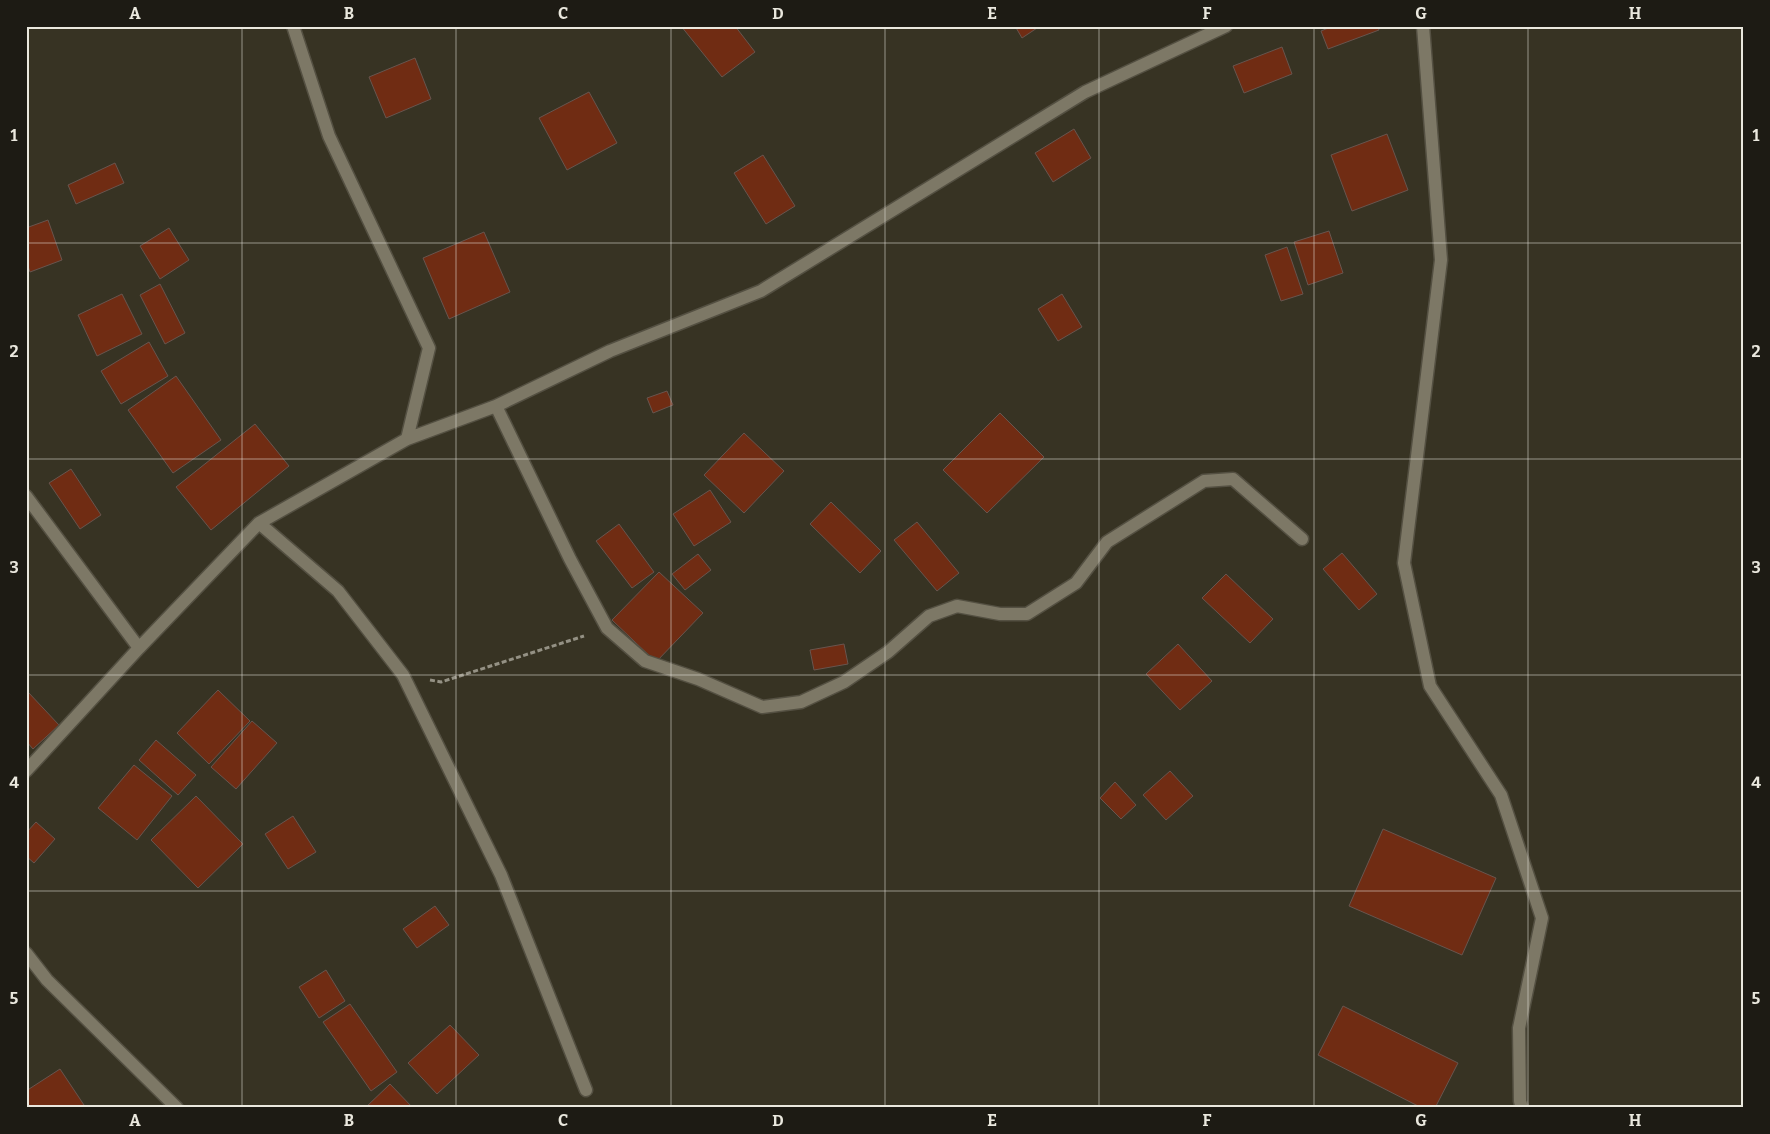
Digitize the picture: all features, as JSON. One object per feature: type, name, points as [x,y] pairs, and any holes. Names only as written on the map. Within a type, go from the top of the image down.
[{"type":"street","points":[[293,26],[309,69],[329,136],[429,348],[407,438]]},
{"type":"street","points":[[26,771],[139,648],[259,523],[407,438],[496,406],[610,351],[762,291],[1085,92],[1226,26]]},
{"type":"street","points":[[1423,26],[1441,260],[1404,563],[1430,686],[1501,796],[1542,918],[1520,1028],[1520,1101],[1522,1108]]},
{"type":"street","points":[[496,406],[570,559],[607,628],[645,661],[698,679],[762,707],[801,702],[844,682],[888,652],[929,616],[957,606],[1000,614],[1027,614],[1076,583],[1107,542],[1204,481],[1233,479],[1302,539]]},
{"type":"street","points":[[26,496],[139,648]]},
{"type":"street","points":[[259,523],[338,590],[403,674],[501,875],[586,1090]]},
{"type":"street","points":[[26,953],[47,980],[177,1108]]},
{"type":"path","points":[[403,674],[441,682],[607,628]]},
{"type":"building","points":[[681,26],[735,26],[755,52],[722,77]]},
{"type":"building","points":[[1015,26],[1040,26],[1022,38]]},
{"type":"building","points":[[1333,26],[1378,26],[1379,30],[1328,49],[1321,31]]},
{"type":"building","points":[[1282,47],[1292,74],[1244,93],[1233,66]]},
{"type":"building","points":[[415,58],[431,99],[386,118],[369,77]]},
{"type":"building","points":[[589,92],[617,143],[567,170],[539,118]]},
{"type":"building","points":[[1074,129],[1091,158],[1053,182],[1035,153]]},
{"type":"building","points":[[1387,134],[1408,190],[1352,211],[1331,155]]},
{"type":"building","points":[[763,155],[795,206],[766,224],[734,173]]},
{"type":"building","points":[[115,163],[124,183],[76,204],[68,185]]},
{"type":"building","points":[[48,220],[62,260],[30,272],[26,261],[26,228]]},
{"type":"building","points":[[169,228],[189,260],[160,279],[140,246]]},
{"type":"building","points":[[1329,231],[1343,273],[1308,285],[1294,242]]},
{"type":"building","points":[[484,232],[510,292],[449,319],[423,258]]},
{"type":"building","points":[[1287,247],[1303,294],[1281,301],[1265,255]]},
{"type":"building","points":[[160,284],[185,333],[165,344],[140,295]]},
{"type":"building","points":[[122,294],[142,334],[97,356],[78,315]]},
{"type":"building","points":[[1062,294],[1082,327],[1058,341],[1038,309]]},
{"type":"building","points":[[149,342],[168,376],[121,404],[101,371]]},
{"type":"building","points":[[176,376],[221,440],[173,473],[128,410]]},
{"type":"building","points":[[667,391],[673,405],[653,413],[647,398]]},
{"type":"building","points":[[1000,413],[1044,457],[987,513],[943,470]]},
{"type":"building","points":[[255,424],[289,466],[211,530],[176,487]]},
{"type":"building","points":[[744,433],[784,471],[744,513],[704,475]]},
{"type":"building","points":[[71,469],[101,515],[80,529],[49,483]]},
{"type":"building","points":[[710,490],[731,522],[694,546],[673,514]]},
{"type":"building","points":[[831,502],[881,551],[860,573],[810,524]]},
{"type":"building","points":[[917,522],[959,573],[937,591],[894,540]]},
{"type":"building","points":[[619,524],[654,572],[632,588],[596,541]]},
{"type":"building","points":[[1342,553],[1377,594],[1359,610],[1323,569]]},
{"type":"building","points":[[698,554],[711,570],[685,590],[672,574]]},
{"type":"building","points":[[659,572],[703,613],[656,662],[612,620]]},
{"type":"building","points":[[1226,574],[1273,619],[1250,643],[1202,598]]},
{"type":"building","points":[[844,644],[848,664],[814,670],[810,650]]},
{"type":"building","points":[[1178,644],[1212,681],[1180,710],[1146,674]]},
{"type":"building","points":[[218,690],[250,721],[209,764],[177,733]]},
{"type":"building","points":[[28,692],[59,725],[33,749],[26,741],[26,694]]},
{"type":"building","points":[[252,721],[277,743],[236,789],[211,767]]},
{"type":"building","points":[[156,740],[196,775],[178,795],[139,760]]},
{"type":"building","points":[[134,765],[172,796],[137,840],[98,808]]},
{"type":"building","points":[[1170,771],[1193,796],[1166,820],[1143,795]]},
{"type":"building","points":[[1115,782],[1136,805],[1121,819],[1100,798]]},
{"type":"building","points":[[196,796],[243,844],[198,888],[151,840]]},
{"type":"building","points":[[293,816],[316,852],[288,869],[265,834]]},
{"type":"building","points":[[36,822],[55,839],[34,863],[26,856],[26,833]]},
{"type":"building","points":[[1383,829],[1496,878],[1462,955],[1349,906]]},
{"type":"building","points":[[435,906],[449,925],[417,948],[403,929]]},
{"type":"building","points":[[326,970],[345,1001],[319,1018],[299,987]]},
{"type":"building","points":[[350,1004],[397,1072],[371,1091],[323,1022]]},
{"type":"building","points":[[1343,1006],[1458,1063],[1435,1108],[1422,1108],[1318,1055]]},
{"type":"building","points":[[450,1025],[479,1055],[437,1094],[408,1063]]},
{"type":"building","points":[[60,1069],[86,1108],[26,1108],[26,1091]]},
{"type":"building","points":[[390,1084],[413,1108],[365,1108]]}]
